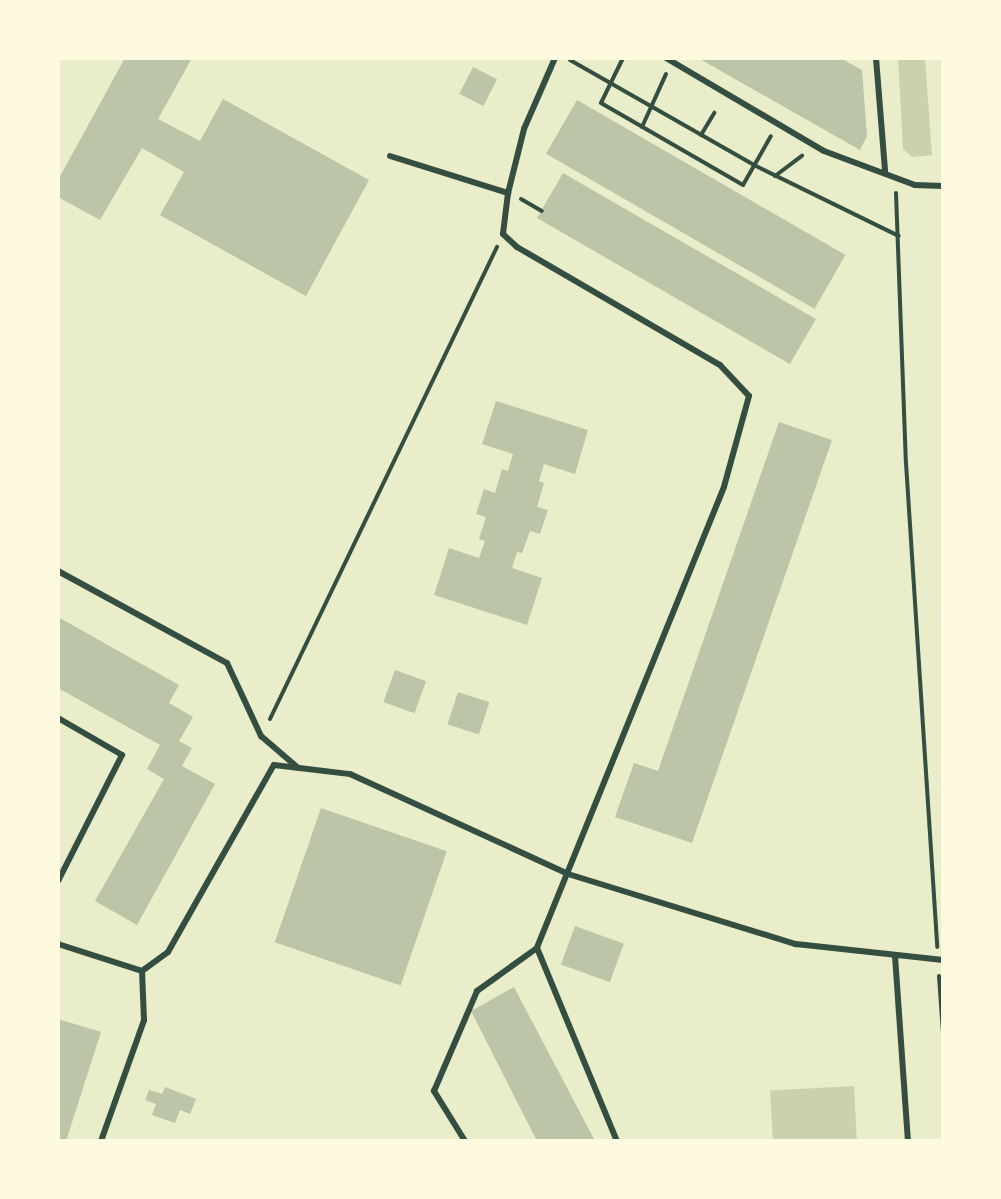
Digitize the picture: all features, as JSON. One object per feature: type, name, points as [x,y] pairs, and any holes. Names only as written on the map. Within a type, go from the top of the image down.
[{"type":"lane","points":[[465,1141],[434,1091],[477,991],[537,948],[724,487],[749,396],[720,365],[517,247],[503,234],[508,193],[524,129],[555,58]]},
{"type":"lane","points":[[876,58],[885,171]]},
{"type":"lane","points":[[669,60],[816,146],[915,185],[943,186]]},
{"type":"lane","points":[[390,156],[508,193]]},
{"type":"lane","points":[[58,571],[227,663],[261,736],[298,768]]},
{"type":"lane","points":[[58,718],[122,755],[58,881]]},
{"type":"lane","points":[[142,971],[168,952],[274,765],[350,774],[568,874],[796,944],[940,960]]},
{"type":"lane","points":[[58,944],[142,971]]},
{"type":"lane","points":[[537,948],[617,1141]]},
{"type":"lane","points":[[895,956],[908,1141]]},
{"type":"lane","points":[[101,1141],[144,1020],[142,971]]},
{"type":"path","points":[[566,58],[754,165],[899,236]]},
{"type":"path","points":[[623,58],[601,103],[743,185],[778,124]]},
{"type":"path","points":[[642,127],[669,60]]},
{"type":"path","points":[[701,135],[714,113]]},
{"type":"path","points":[[775,176],[816,146]]},
{"type":"path","points":[[885,171],[898,195],[907,479],[943,1033]]},
{"type":"path","points":[[527,202],[542,211]]},
{"type":"path","points":[[261,736],[503,234]]},
{"type":"green space","points":[[898,58],[925,58],[932,155],[912,157],[903,149]]},
{"type":"green space","points":[[854,1086],[857,1141],[773,1141],[770,1090]]},
{"type":"building","points":[[125,58],[192,58],[158,119],[200,141],[223,99],[369,180],[306,296],[160,215],[184,172],[142,148],[100,220],[58,197],[58,180]]},
{"type":"building","points":[[698,58],[840,58],[862,70],[867,136],[860,150]]},
{"type":"building","points":[[473,67],[497,79],[483,106],[459,94]]},
{"type":"building","points":[[577,100],[845,255],[814,309],[546,154]]},
{"type":"building","points":[[563,173],[816,319],[790,364],[537,218]]},
{"type":"building","points":[[496,401],[588,430],[575,474],[544,464],[539,481],[544,483],[537,507],[548,510],[540,534],[530,531],[522,553],[517,552],[512,568],[542,578],[527,625],[434,595],[449,548],[479,558],[485,541],[479,539],[486,517],[476,514],[484,489],[495,493],[502,469],[508,471],[513,454],[482,444]]},
{"type":"building","points":[[779,422],[832,440],[692,843],[615,817],[634,763],[658,771]]},
{"type":"building","points":[[58,617],[179,685],[169,703],[193,717],[179,741],[192,748],[182,766],[215,784],[137,925],[95,901],[164,779],[147,769],[160,745],[58,688]]},
{"type":"building","points":[[395,670],[426,681],[414,713],[383,702]]},
{"type":"building","points":[[458,692],[489,702],[479,735],[447,724]]},
{"type":"building","points":[[321,808],[447,851],[401,986],[275,942]]},
{"type":"building","points":[[575,926],[624,944],[610,982],[561,965]]},
{"type":"building","points":[[514,987],[595,1141],[537,1141],[471,1011]]},
{"type":"building","points":[[58,1019],[101,1032],[66,1141],[58,1141]]},
{"type":"building","points":[[165,1087],[196,1099],[190,1114],[180,1110],[175,1123],[152,1115],[156,1104],[145,1100],[149,1090],[162,1094]]}]
